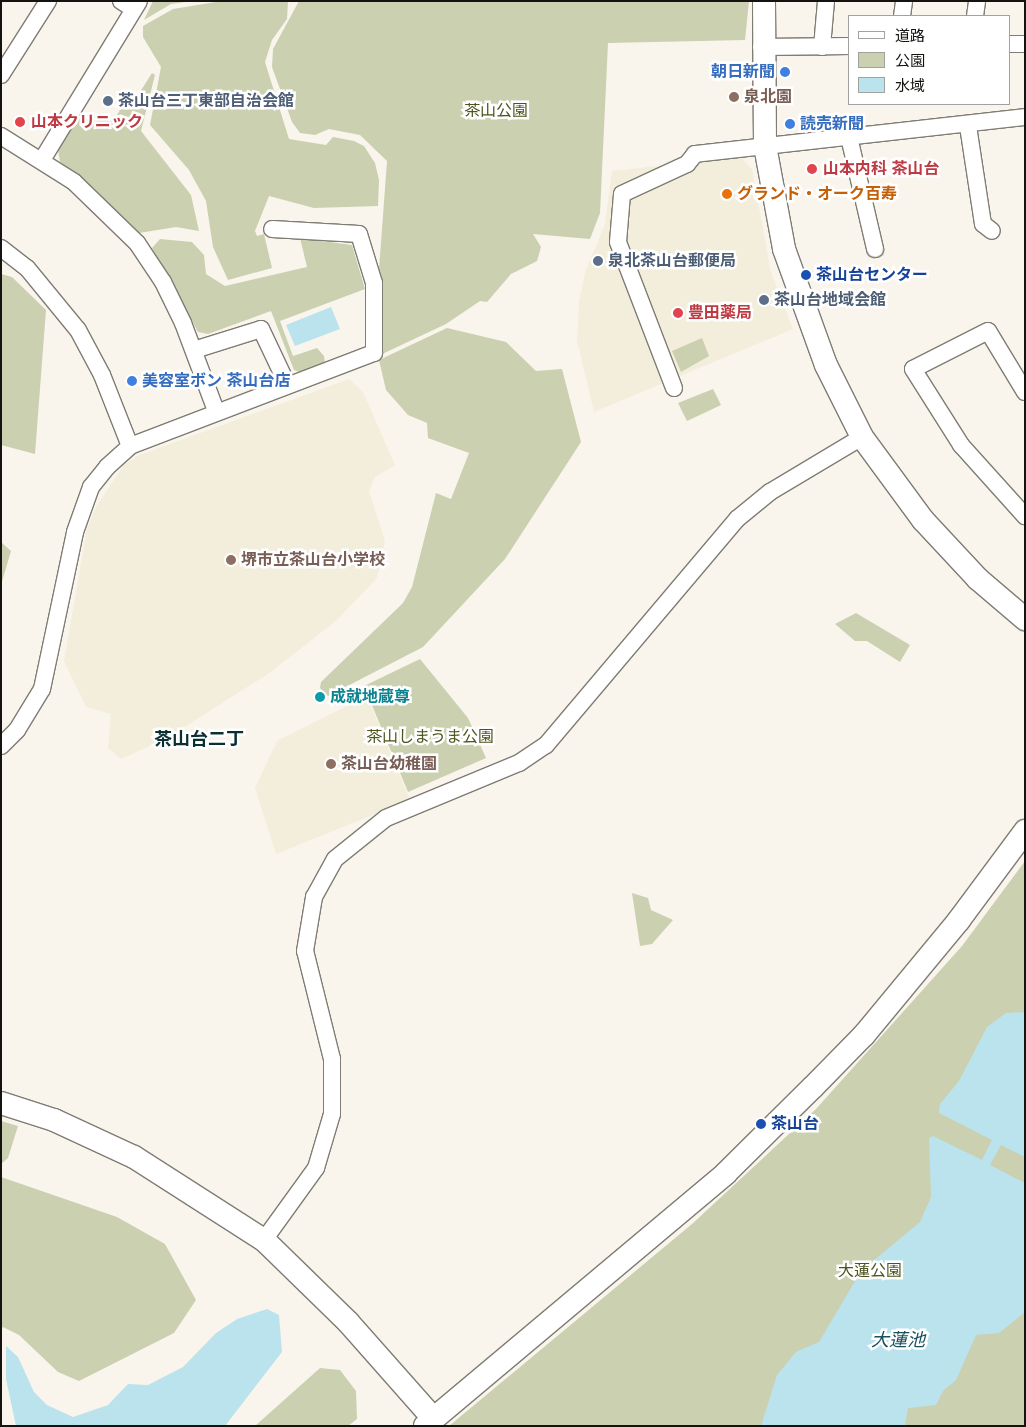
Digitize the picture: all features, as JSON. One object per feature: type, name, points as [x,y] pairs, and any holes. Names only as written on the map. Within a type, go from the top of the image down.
[{"type":"street","points":[[1,75],[48,1]]},
{"type":"street","points":[[764,1],[761,47],[765,146],[784,249],[802,307],[862,437],[923,520],[978,579],[1025,619]]},
{"type":"street","points":[[822,46],[826,1]]},
{"type":"street","points":[[902,15],[904,1]]},
{"type":"street","points":[[975,15],[977,1]]},
{"type":"street","points":[[42,160],[131,4]]},
{"type":"street","points":[[1011,44],[1025,44]]},
{"type":"street","points":[[761,47],[848,46]]},
{"type":"street","points":[[674,388],[618,242],[619,200],[628,190],[687,164],[695,154],[968,126],[1025,117]]},
{"type":"street","points":[[968,126],[983,224],[992,231]]},
{"type":"street","points":[[1,136],[42,160],[110,214],[136,243],[163,282],[194,350],[216,411]]},
{"type":"street","points":[[849,137],[875,249]]},
{"type":"street","points":[[1,746],[17,730],[42,689],[83,506],[102,474],[130,446],[216,411],[374,353],[374,283],[359,234],[272,229]]},
{"type":"street","points":[[1,248],[40,283],[78,330],[102,375],[130,446]]},
{"type":"street","points":[[194,350],[261,329],[287,384]]},
{"type":"street","points":[[1025,392],[988,331],[913,370],[961,445],[1025,516]]},
{"type":"street","points":[[264,1240],[316,1168],[332,1114],[332,1059],[305,950],[314,897],[334,859],[386,818],[519,763],[546,745],[737,519],[770,492],[862,437]]},
{"type":"street","points":[[1,1104],[54,1120],[134,1157],[264,1240],[335,1308],[429,1422],[726,1173],[814,1087],[940,943],[1025,831]]},
{"type":"shaded area","points":[[741,157],[752,169],[771,272],[793,329],[594,412],[577,340],[579,302],[585,273],[605,224],[612,171]]},
{"type":"shaded area","name":"堺市立茶山台小学校","points":[[349,379],[363,392],[395,465],[375,477],[369,491],[385,541],[377,578],[337,620],[271,672],[169,737],[121,759],[108,748],[111,714],[86,707],[64,661],[87,529],[96,507],[123,466],[137,456]]},
{"type":"shaded area","name":"茶山台幼稚園","points":[[367,696],[410,800],[276,854],[255,788],[277,741]]},
{"type":"green space","points":[[153,1],[192,1],[171,4],[144,20]]},
{"type":"green space","points":[[222,1],[288,1],[287,19],[272,40],[265,62],[289,139],[326,145],[333,137],[354,141],[364,146],[375,163],[379,180],[378,206],[314,208],[269,196],[255,231],[257,236],[264,234],[272,268],[228,280],[213,247],[206,201],[189,170],[150,125],[161,67],[143,37],[143,26],[173,9]]},
{"type":"green space","name":"茶山公園","points":[[299,1],[749,1],[745,40],[608,43],[600,213],[590,239],[533,234],[541,247],[537,261],[511,274],[487,302],[480,301],[446,324],[378,356],[378,283],[387,161],[360,135],[329,129],[315,135],[300,133],[292,122],[272,67],[273,49]]},
{"type":"green space","points":[[152,73],[155,75],[141,131],[191,195],[199,231],[176,227],[139,233],[60,162],[58,150],[80,114],[93,123],[98,114],[113,122],[128,96],[135,100]]},
{"type":"green space","points":[[300,238],[352,245],[365,289],[280,321],[293,356],[317,348],[324,356],[325,363],[299,372],[294,370],[271,311],[208,334],[198,332],[152,248],[160,239],[192,242],[204,255],[206,274],[225,286],[307,267]]},
{"type":"green space","points":[[1,274],[12,277],[46,310],[35,454],[1,445]]},
{"type":"green space","points":[[447,328],[506,342],[536,371],[562,369],[581,442],[505,559],[423,647],[328,696],[320,688],[321,682],[403,603],[412,587],[436,493],[451,499],[469,453],[428,438],[427,423],[408,415],[386,390],[379,360]]},
{"type":"green space","points":[[702,338],[709,356],[681,372],[672,351]]},
{"type":"green space","points":[[713,389],[721,405],[687,421],[678,403]]},
{"type":"green space","points":[[1,542],[11,551],[1,585]]},
{"type":"green space","points":[[856,613],[910,645],[900,662],[867,641],[855,641],[835,624]]},
{"type":"green space","name":"茶山しまうま公園","points":[[420,659],[468,718],[486,758],[408,792],[364,686]]},
{"type":"green space","name":"大蓮公園","points":[[1025,861],[1025,1426],[449,1426],[692,1224],[816,1109],[962,946]]},
{"type":"green space","points":[[632,893],[648,898],[651,910],[673,920],[652,944],[640,946]]},
{"type":"green space","points":[[1,1121],[18,1126],[8,1158],[1,1164]]},
{"type":"green space","points":[[1,1177],[117,1217],[165,1244],[196,1300],[174,1333],[79,1381],[58,1372],[19,1335],[3,1327],[1,1330]]},
{"type":"green space","points":[[320,1368],[340,1370],[356,1391],[357,1419],[348,1426],[255,1426]]},
{"type":"water","points":[[331,307],[340,329],[295,346],[286,325]]},
{"type":"water","name":"大蓮池","points":[[1025,1012],[1025,1157],[1001,1145],[990,1165],[1025,1183],[1025,1312],[999,1333],[976,1335],[956,1380],[943,1391],[936,1405],[908,1408],[905,1426],[761,1426],[777,1375],[796,1352],[819,1342],[861,1271],[920,1222],[931,1197],[929,1138],[933,1136],[982,1160],[992,1140],[939,1113],[940,1104],[959,1081],[987,1027],[1006,1013]]},
{"type":"water","points":[[267,1309],[279,1315],[282,1352],[225,1426],[16,1426],[6,1379],[6,1346],[18,1357],[34,1392],[47,1405],[73,1417],[108,1405],[128,1384],[148,1385],[183,1367],[216,1333],[237,1319]]},
{"type":"place","name":"朝日新聞","points":[[785,72]]},
{"type":"place","name":"泉北園","points":[[734,97]]},
{"type":"place","name":"茶山台三丁東部自治会館","points":[[108,101]]},
{"type":"place","name":"山本クリニック","points":[[20,122]]},
{"type":"place","name":"読売新聞","points":[[790,124]]},
{"type":"place","name":"山本内科 茶山台","points":[[812,169]]},
{"type":"place","name":"グランド・オーク百寿","points":[[727,194]]},
{"type":"place","name":"泉北茶山台郵便局","points":[[598,261]]},
{"type":"place","name":"茶山台センター","points":[[806,275]]},
{"type":"place","name":"茶山台地域会館","points":[[764,300]]},
{"type":"place","name":"豊田薬局","points":[[678,313]]},
{"type":"place","name":"美容室ボン 茶山台店","points":[[132,381]]},
{"type":"place","name":"堺市立茶山台小学校","points":[[231,560]]},
{"type":"place","name":"成就地蔵尊","points":[[320,697]]},
{"type":"place","name":"茶山台幼稚園","points":[[331,764]]},
{"type":"place","name":"茶山台","points":[[761,1124]]},
{"type":"district","name":"茶山台二丁","points":[[199,739]]}]
